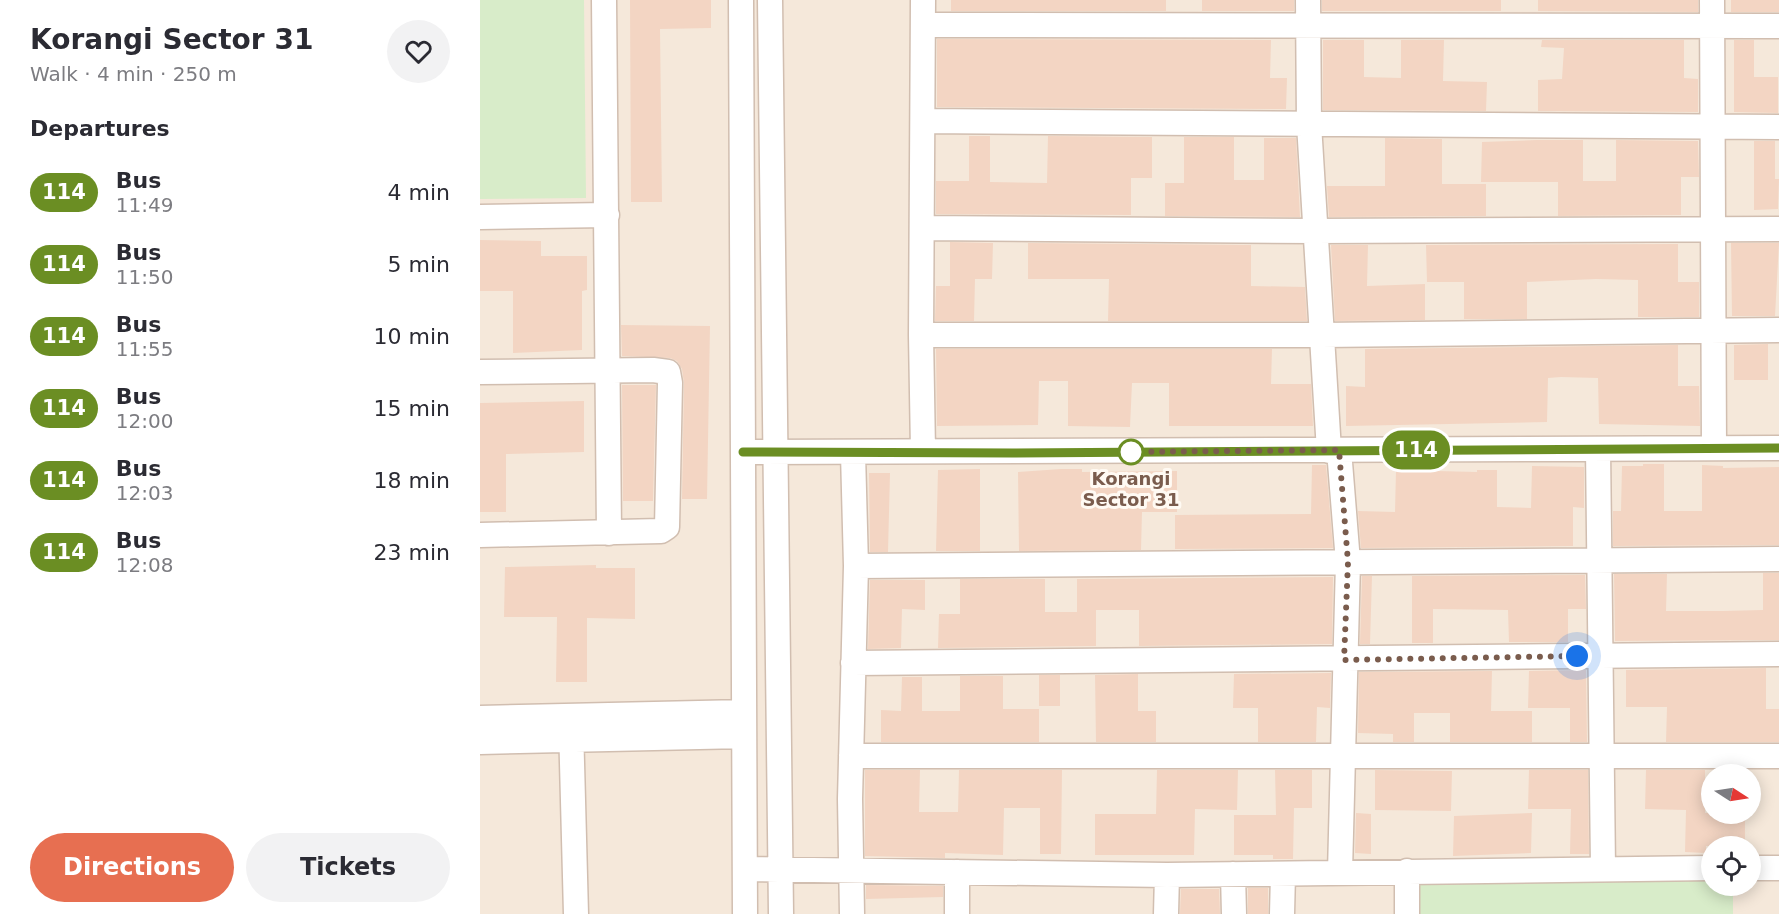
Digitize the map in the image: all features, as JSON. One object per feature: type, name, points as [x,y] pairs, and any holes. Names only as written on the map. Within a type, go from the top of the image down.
[{"type":"street","points":[[604,0],[609,533]]},
{"type":"street","points":[[741,0],[745,914]]},
{"type":"street","points":[[770,0],[778,452],[781,914]]},
{"type":"street","points":[[923,0],[921,335],[923,451]]},
{"type":"street","points":[[1308,0],[1309,124],[1322,335],[1348,562],[1340,872]]},
{"type":"street","points":[[1712,0],[1714,448]]},
{"type":"street","points":[[923,26],[1308,24],[1779,26]]},
{"type":"street","points":[[923,121],[1779,127]]},
{"type":"street","points":[[480,217],[607,215]]},
{"type":"street","points":[[923,228],[1315,231],[1779,229]]},
{"type":"street","points":[[921,335],[1322,335],[1779,330]]},
{"type":"street","points":[[480,372],[662,371],[668,372],[670,383],[667,527],[661,531],[480,535]]},
{"type":"street","points":[[743,452],[1779,448]]},
{"type":"street","points":[[1598,449],[1604,868]]},
{"type":"street","points":[[852,914],[851,756],[856,566],[853,453]]},
{"type":"street","points":[[856,566],[1598,558],[1779,559]]},
{"type":"street","points":[[853,663],[1779,654]]},
{"type":"street","points":[[480,718],[744,712]]},
{"type":"street","points":[[571,717],[576,914]]},
{"type":"street","points":[[480,742],[572,742],[744,736]]},
{"type":"street","points":[[851,756],[1779,756]]},
{"type":"street","points":[[745,869],[1167,875],[1701,868]]},
{"type":"street","points":[[1761,868],[1779,868]]},
{"type":"street","points":[[1407,871],[1407,914]]},
{"type":"street","points":[[957,872],[957,914]]},
{"type":"street","points":[[1233,874],[1234,914]]},
{"type":"street","points":[[1282,914],[1283,874]]},
{"type":"street","points":[[1166,914],[1167,875]]},
{"type":"shaded area","points":[[480,0],[1779,0],[1779,914],[480,914]]},
{"type":"green space","points":[[480,0],[584,0],[586,198],[480,199]]},
{"type":"green space","points":[[1701,877],[1701,896],[1733,896],[1733,914],[1416,914],[1416,885]]},
{"type":"building","points":[[630,0],[711,0],[711,28],[660,29],[662,202],[631,202]]},
{"type":"building","points":[[951,0],[1166,0],[1166,11],[951,11]]},
{"type":"building","points":[[1202,0],[1294,0],[1294,11],[1202,11]]},
{"type":"building","points":[[1322,0],[1501,0],[1501,11],[1322,11]]},
{"type":"building","points":[[1538,0],[1698,0],[1698,12],[1538,11]]},
{"type":"building","points":[[1731,0],[1779,0],[1779,12],[1731,12]]},
{"type":"building","points":[[937,39],[1271,40],[1270,78],[1287,78],[1286,109],[937,107]]},
{"type":"building","points":[[1323,40],[1364,40],[1364,77],[1401,78],[1401,40],[1444,40],[1443,81],[1487,82],[1486,111],[1323,110]]},
{"type":"building","points":[[1542,40],[1684,40],[1684,78],[1698,79],[1698,112],[1538,111],[1538,80],[1562,79],[1564,48],[1541,47]]},
{"type":"building","points":[[1734,40],[1754,40],[1754,77],[1778,77],[1778,113],[1734,112]]},
{"type":"building","points":[[969,136],[990,136],[990,182],[1047,183],[1048,136],[1152,137],[1152,178],[1131,178],[1131,215],[936,214],[936,181],[969,181]]},
{"type":"building","points":[[1184,137],[1234,137],[1234,180],[1264,180],[1264,138],[1296,138],[1300,217],[1165,216],[1165,183],[1184,183]]},
{"type":"building","points":[[1385,138],[1442,139],[1442,184],[1486,184],[1486,216],[1329,217],[1327,186],[1385,186]]},
{"type":"building","points":[[1583,140],[1583,181],[1616,181],[1616,140],[1698,141],[1699,177],[1681,177],[1681,215],[1558,216],[1558,182],[1481,182],[1482,142]]},
{"type":"building","points":[[1754,141],[1775,141],[1775,179],[1779,179],[1778,209],[1754,210]]},
{"type":"building","points":[[480,240],[541,241],[541,256],[587,256],[587,290],[582,291],[582,350],[513,353],[513,291],[480,291]]},
{"type":"building","points":[[950,242],[993,243],[992,279],[975,279],[974,321],[935,321],[936,286],[950,286]]},
{"type":"building","points":[[1028,243],[1251,245],[1251,286],[1305,287],[1307,321],[1108,321],[1109,279],[1028,279]]},
{"type":"building","points":[[1731,243],[1779,243],[1775,316],[1732,316]]},
{"type":"building","points":[[1678,244],[1678,282],[1699,282],[1699,317],[1638,317],[1638,280],[1596,279],[1527,282],[1527,319],[1464,319],[1464,282],[1427,282],[1426,245]]},
{"type":"building","points":[[1331,245],[1368,245],[1367,286],[1425,284],[1425,320],[1335,321]]},
{"type":"building","points":[[621,325],[710,326],[707,499],[682,499],[684,383],[682,369],[677,361],[670,358],[622,356]]},
{"type":"building","points":[[1768,344],[1768,380],[1734,380],[1734,345]]},
{"type":"building","points":[[1678,345],[1678,386],[1699,386],[1700,426],[1599,424],[1598,378],[1561,377],[1548,378],[1547,422],[1346,426],[1346,386],[1365,387],[1365,349]]},
{"type":"building","points":[[936,349],[1272,349],[1271,384],[1311,384],[1313,426],[1169,426],[1169,383],[1132,383],[1130,427],[1068,426],[1068,381],[1039,381],[1038,425],[937,426]]},
{"type":"building","points":[[622,385],[656,385],[653,501],[623,501]]},
{"type":"building","points":[[584,401],[584,452],[506,454],[506,512],[480,512],[480,403]]},
{"type":"building","points":[[1643,464],[1664,464],[1664,511],[1702,511],[1702,465],[1723,466],[1723,468],[1779,467],[1779,545],[1613,546],[1613,511],[1621,511],[1622,466],[1643,466]]},
{"type":"building","points":[[1312,465],[1326,465],[1333,548],[1175,549],[1175,515],[1311,514]]},
{"type":"building","points":[[1532,466],[1584,467],[1584,508],[1573,507],[1573,546],[1361,548],[1358,511],[1395,512],[1396,470],[1477,472],[1477,470],[1497,470],[1497,507],[1531,508]]},
{"type":"building","points":[[980,469],[980,551],[936,551],[938,470]]},
{"type":"building","points":[[1082,469],[1082,472],[1177,471],[1177,512],[1142,512],[1141,550],[1019,551],[1018,472]]},
{"type":"building","points":[[869,473],[890,473],[888,552],[870,552]]},
{"type":"building","points":[[596,565],[596,568],[635,568],[635,619],[587,618],[587,682],[556,682],[557,617],[504,617],[505,567]]},
{"type":"building","points":[[1763,573],[1779,573],[1779,640],[1615,641],[1614,574],[1667,574],[1666,611],[1723,611],[1763,610]]},
{"type":"building","points":[[1585,575],[1586,609],[1568,609],[1568,642],[1509,642],[1508,610],[1433,609],[1433,643],[1412,643],[1412,576]]},
{"type":"building","points":[[1362,576],[1372,576],[1370,644],[1360,644]]},
{"type":"building","points":[[1333,577],[1332,644],[1139,646],[1139,610],[1096,610],[1096,646],[938,648],[939,614],[960,614],[960,579],[1045,579],[1045,612],[1077,612],[1077,579]]},
{"type":"building","points":[[870,580],[925,580],[925,610],[902,609],[901,648],[868,649]]},
{"type":"building","points":[[1766,668],[1766,709],[1779,709],[1779,742],[1666,742],[1667,707],[1626,707],[1626,670]]},
{"type":"building","points":[[1586,670],[1587,742],[1570,742],[1570,708],[1528,708],[1529,671]]},
{"type":"building","points":[[1492,671],[1491,711],[1532,711],[1532,742],[1450,742],[1450,713],[1414,713],[1414,742],[1393,742],[1393,734],[1358,733],[1359,672]]},
{"type":"building","points":[[1331,673],[1330,708],[1317,707],[1316,742],[1258,742],[1258,708],[1233,708],[1234,674]]},
{"type":"building","points":[[1138,674],[1138,711],[1156,711],[1156,742],[1096,742],[1095,675]]},
{"type":"building","points":[[1039,675],[1060,675],[1060,706],[1039,706]]},
{"type":"building","points":[[960,676],[1003,676],[1003,709],[1039,709],[1039,742],[881,742],[881,710],[901,711],[902,677],[922,677],[922,711],[960,711]]},
{"type":"building","points":[[865,770],[920,770],[919,812],[958,812],[959,770],[1062,770],[1061,854],[1040,854],[1040,808],[1004,808],[1003,855],[945,853],[945,858],[865,856]]},
{"type":"building","points":[[1157,770],[1238,770],[1237,810],[1195,809],[1194,855],[1095,855],[1095,814],[1156,814]]},
{"type":"building","points":[[1275,770],[1312,770],[1312,808],[1294,808],[1293,859],[1273,859],[1273,855],[1234,855],[1234,815],[1276,815]]},
{"type":"building","points":[[1375,770],[1452,771],[1451,811],[1375,810]]},
{"type":"building","points":[[1529,770],[1588,770],[1589,854],[1570,854],[1571,809],[1528,809]]},
{"type":"building","points":[[1646,770],[1701,770],[1701,824],[1745,824],[1745,836],[1701,836],[1701,853],[1685,852],[1686,810],[1645,809]]},
{"type":"building","points":[[1356,813],[1371,814],[1371,854],[1355,853]]},
{"type":"building","points":[[1532,813],[1531,853],[1453,856],[1454,816]]},
{"type":"building","points":[[866,885],[943,886],[943,897],[866,899]]},
{"type":"building","points":[[1248,888],[1268,888],[1268,914],[1248,914]]},
{"type":"building","points":[[1181,889],[1219,889],[1220,914],[1180,914]]},
{"type":"bus line","name":"114","points":[[743,452],[1012,453],[1779,448]]},
{"type":"place","name":"Korangi Sector 31","points":[[1131,452]]},
{"type":"route","points":[[1131,452],[1125,452],[1339,450],[1348,562],[1344,660],[1577,656]]}]
